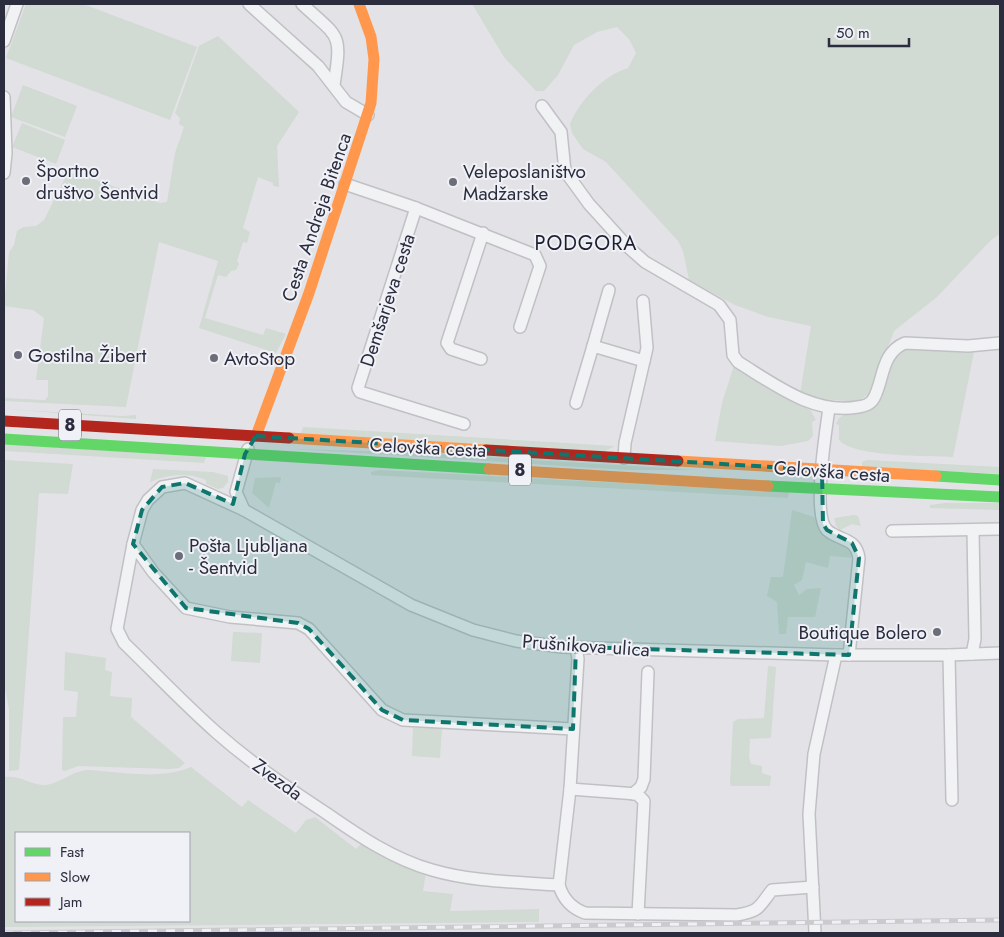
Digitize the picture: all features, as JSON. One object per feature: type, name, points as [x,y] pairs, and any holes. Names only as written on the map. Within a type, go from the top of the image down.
[{"type":"main road","name":"Cesta Andreja Bitenca","points":[[256,436],[292,342],[368,115],[374,89],[374,59],[371,37],[359,4]]},
{"type":"main road","name":"Celovška cesta","points":[[4,421],[1000,480]]},
{"type":"main road","name":"Celovška cesta","points":[[4,439],[820,489],[1000,497]]},
{"type":"street","points":[[4,41],[17,4]]},
{"type":"street","points":[[248,4],[305,54],[334,85],[346,102],[368,115]]},
{"type":"street","points":[[302,4],[338,40],[339,59],[334,85]]},
{"type":"street","points":[[4,97],[6,153],[4,174]]},
{"type":"street","points":[[542,106],[560,132],[565,171],[589,204],[628,248],[645,262],[719,305],[730,320],[733,355],[738,362],[787,392],[829,408],[850,409],[871,403],[884,366],[890,354],[897,346],[912,343],[968,346],[1000,343]]},
{"type":"street","points":[[345,184],[483,233],[535,256],[540,266],[520,327]]},
{"type":"street","name":"Demšarjeva cesta","points":[[416,208],[358,388],[360,392],[464,424]]},
{"type":"street","points":[[481,359],[451,349],[447,343],[483,233]]},
{"type":"street","points":[[576,403],[609,290]]},
{"type":"street","points":[[624,458],[625,443],[647,348],[643,301]]},
{"type":"street","points":[[593,346],[644,361]]},
{"type":"street","points":[[829,408],[820,489],[823,524],[827,530],[852,543],[858,551],[859,565],[849,655]]},
{"type":"street","points":[[244,510],[236,492],[246,454],[256,436]]},
{"type":"street","name":"Zvezda","points":[[244,510],[193,486],[184,484],[162,487],[148,500],[142,510],[132,544],[117,629],[119,637],[217,733],[262,769],[358,835],[395,857],[432,871],[489,880],[559,885]]},
{"type":"street","name":"Prušnikova ulica","points":[[244,510],[411,605],[473,630],[516,641],[576,647],[836,655],[949,655],[1000,652]]},
{"type":"street","points":[[892,531],[1000,530]]},
{"type":"street","points":[[972,654],[975,639],[973,531]]},
{"type":"street","points":[[132,544],[153,572],[186,608],[230,617],[298,623],[309,629],[382,710],[391,716],[404,720],[573,728]]},
{"type":"street","points":[[576,647],[578,659],[570,789],[559,885],[562,897],[584,913],[736,916],[754,912],[762,906],[772,890],[813,887]]},
{"type":"street","points":[[815,933],[809,814],[814,754],[836,655]]},
{"type":"street","points":[[949,655],[952,800]]},
{"type":"street","points":[[633,794],[641,787],[644,779],[648,672]]},
{"type":"street","points":[[570,789],[642,796],[644,801],[638,914]]},
{"type":"highlighted area","points":[[256,436],[822,470],[823,524],[827,530],[852,543],[859,558],[849,655],[576,647],[573,729],[403,720],[382,710],[309,629],[298,623],[186,608],[133,544],[142,510],[162,487],[185,483],[233,504],[245,454]]},
{"type":"shaded area","points":[[26,4],[83,4],[197,47],[170,120],[6,58]]},
{"type":"shaded area","points":[[472,4],[1000,4],[1000,234],[992,239],[937,297],[894,331],[870,393],[857,402],[811,398],[800,394],[811,326],[768,317],[735,305],[689,280],[683,251],[678,241],[606,162],[583,149],[572,133],[570,124],[586,98],[610,76],[628,68],[636,53],[629,39],[617,27],[597,32],[574,45],[558,75],[544,91],[536,91],[504,57]]},
{"type":"shaded area","points":[[218,36],[299,112],[277,146],[279,187],[273,186],[273,183],[258,177],[243,228],[250,232],[247,243],[243,242],[236,270],[231,271],[226,277],[218,275],[205,318],[263,335],[266,328],[286,334],[276,353],[199,328],[218,261],[159,242],[126,407],[4,401],[4,398],[45,400],[48,396],[48,380],[36,380],[44,318],[33,310],[4,306],[9,252],[14,245],[17,231],[23,227],[36,226],[44,220],[67,174],[77,173],[160,203],[167,202],[175,153],[184,127],[179,124],[180,118],[175,113],[199,46]]},
{"type":"shaded area","points":[[23,85],[77,106],[65,137],[11,117]]},
{"type":"shaded area","points":[[22,123],[65,140],[56,164],[12,147]]},
{"type":"shaded area","points":[[907,347],[943,347],[974,352],[953,457],[875,453],[847,446],[839,440],[839,425],[836,424],[839,419],[846,414],[870,409],[877,403],[882,395],[894,360]]},
{"type":"shaded area","points":[[735,362],[811,411],[816,420],[812,422],[813,436],[808,441],[781,446],[715,441],[722,403]]},
{"type":"shaded area","points":[[4,409],[122,416],[136,415],[136,419]]},
{"type":"shaded area","points":[[303,427],[615,446],[603,452],[301,433]]},
{"type":"shaded area","points":[[4,444],[206,457],[204,463],[4,451]]},
{"type":"shaded area","points":[[294,449],[401,452],[698,470],[628,470]]},
{"type":"shaded area","points":[[4,460],[73,464],[68,494],[39,493],[19,770],[9,771],[9,709],[4,683]]},
{"type":"shaded area","points":[[867,460],[1000,467],[1000,474],[862,467],[862,462]]},
{"type":"shaded area","points":[[153,469],[213,472],[228,476],[228,482],[223,488],[218,489],[206,484],[206,480],[199,477],[178,475],[150,482]]},
{"type":"shaded area","points":[[379,470],[789,492],[788,498],[371,475],[371,472]]},
{"type":"shaded area","points":[[281,477],[280,483],[276,482],[269,508],[252,493],[255,478]]},
{"type":"shaded area","points":[[945,503],[1000,503],[1000,510],[930,508],[930,505]]},
{"type":"shaded area","points":[[792,510],[814,517],[819,531],[852,549],[854,558],[830,556],[828,568],[806,562],[802,580],[794,585],[799,595],[807,589],[821,588],[815,617],[788,617],[786,634],[779,634],[777,602],[767,596],[771,577],[783,577]]},
{"type":"shaded area","points":[[858,516],[861,526],[852,524],[840,530],[836,526],[834,518]]},
{"type":"shaded area","points":[[233,632],[262,633],[260,663],[231,661]]},
{"type":"shaded area","points":[[65,652],[106,658],[105,670],[112,672],[110,696],[132,698],[131,717],[185,763],[179,768],[170,769],[78,766],[65,771],[62,770],[63,717],[76,717],[78,692],[64,690]]},
{"type":"shaded area","points":[[768,666],[776,667],[771,738],[750,739],[749,757],[751,764],[762,766],[762,773],[771,776],[770,786],[731,786],[733,722],[738,719],[764,718]]},
{"type":"shaded area","points":[[413,728],[442,728],[440,758],[412,756]]},
{"type":"shaded area","points":[[191,767],[242,807],[248,800],[296,833],[306,820],[315,817],[356,849],[362,843],[426,872],[423,891],[453,894],[450,911],[539,909],[539,922],[4,927],[4,777],[15,777],[45,785],[55,783],[86,770],[166,774]]},
{"type":"railway","points":[[4,933],[1000,920]]},
{"type":"traffic: fast","points":[[4,439],[489,469]]},
{"type":"traffic: fast","points":[[936,476],[1000,480]]},
{"type":"traffic: fast","points":[[768,486],[1000,497]]},
{"type":"traffic: slow","points":[[256,436],[309,293],[371,103],[374,59],[371,37],[359,4]]},
{"type":"traffic: slow","points":[[289,438],[486,450]]},
{"type":"traffic: slow","points":[[678,461],[936,476]]},
{"type":"traffic: slow","points":[[489,469],[768,486]]},
{"type":"traffic: jam","points":[[4,421],[289,438]]},
{"type":"traffic: jam","points":[[486,450],[678,461]]},
{"type":"place","name":"Športno društvo Šentvid","points":[[26,181]]},
{"type":"place","name":"Veleposlaništvo Madžarske","points":[[453,182]]},
{"type":"place","name":"Gostilna Žibert","points":[[18,355]]},
{"type":"place","name":"AvtoStop","points":[[214,358]]},
{"type":"place","name":"Pošta Ljubljana - Šentvid","points":[[179,556]]},
{"type":"place","name":"Boutique Bolero","points":[[937,632]]},
{"type":"district","name":"PODGORA","points":[[586,243]]}]
